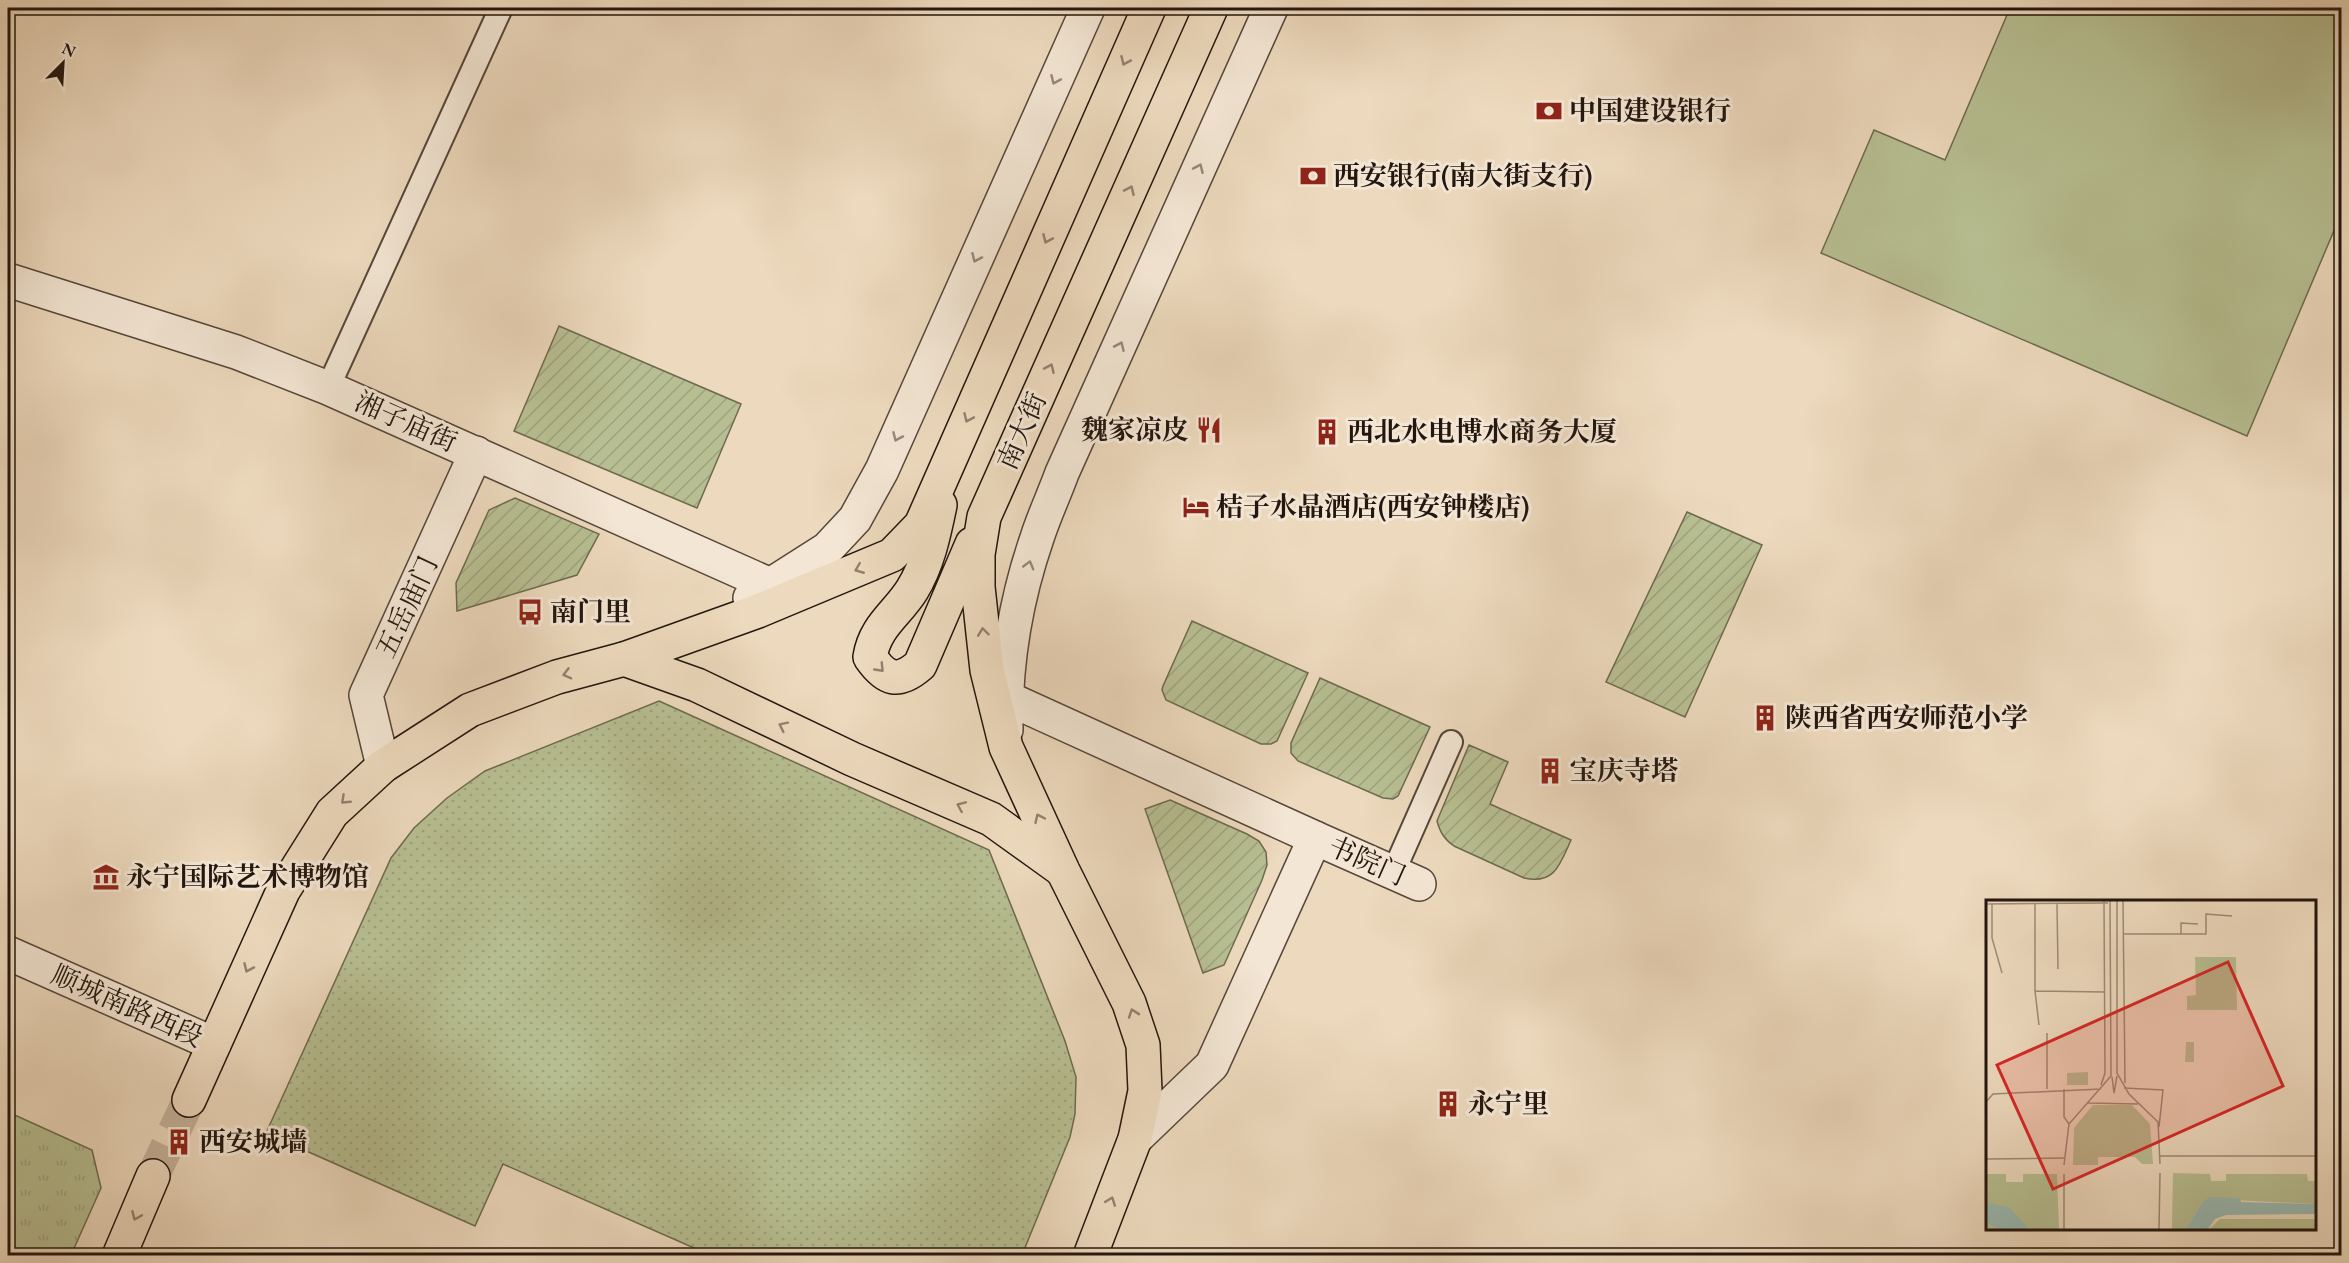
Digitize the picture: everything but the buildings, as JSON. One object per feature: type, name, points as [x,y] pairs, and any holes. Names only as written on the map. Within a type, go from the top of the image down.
[{"type":"main road","name":"南大街","points":[[189,1100],[283,891],[332,813],[383,766],[470,710],[557,677],[624,659],[758,610],[783,590],[892,555],[921,525],[1149,8]]},
{"type":"main road","name":"南大街","points":[[1090,1256],[1135,1139],[1145,1091],[1143,1045],[1129,1003],[1063,871],[1006,747],[987,670],[978,588],[978,554],[984,517],[1211,8]]},
{"type":"main road","points":[[948,465],[931,547],[912,590],[873,641],[870,657],[886,675],[899,678],[908,675],[920,665],[984,517]]},
{"type":"main road","points":[[624,659],[697,685],[852,759],[991,819],[1063,871]]},
{"type":"main road","points":[[119,1256],[153,1176]]},
{"type":"street","points":[[783,590],[855,519],[882,470],[1088,8]]},
{"type":"street","points":[[1006,747],[1010,653],[1022,589],[1037,538],[1062,473],[1271,8]]},
{"type":"street","name":"湘子庙街","points":[[8,280],[236,352],[328,388],[783,590]]},
{"type":"street","name":"五岳庙门","points":[[383,766],[366,695],[476,453]]},
{"type":"street","points":[[987,670],[1007,698]]},
{"type":"street","name":"书院门","points":[[1007,698],[1406,878]]},
{"type":"street","points":[[1135,1139],[1212,1065],[1315,838]]},
{"type":"street","name":"顺城南路西段","points":[[8,953],[214,1044]]},
{"type":"lane","points":[[328,388],[501,8]]},
{"type":"lane","points":[[1406,878],[1451,742]]},
{"type":"green space","points":[[2010,8],[2341,8],[2341,214],[2247,436],[1821,253],[1874,130],[1945,160]]},
{"type":"green space","points":[[559,326],[741,404],[697,508],[514,431]]},
{"type":"green space","points":[[515,498],[599,534],[577,575],[457,611],[456,583],[489,510]]},
{"type":"green space","points":[[1687,512],[1762,545],[1685,717],[1606,682]]},
{"type":"green space","points":[[1192,621],[1308,673],[1277,741],[1271,744],[1261,744],[1166,700],[1162,690],[1163,686]]},
{"type":"green space","points":[[1320,678],[1430,727],[1398,796],[1393,799],[1383,798],[1298,761],[1291,753],[1291,743]]},
{"type":"green space","points":[[659,701],[989,850],[1065,1041],[1076,1077],[1075,1114],[1070,1137],[1022,1255],[710,1255],[503,1164],[475,1226],[266,1133],[391,858],[414,828],[447,798],[485,771]]},
{"type":"green space","points":[[1469,745],[1508,762],[1490,804],[1571,840],[1555,871],[1550,875],[1543,878],[1524,878],[1454,846],[1443,835],[1437,821]]},
{"type":"green space","points":[[1170,800],[1247,834],[1259,841],[1266,852],[1267,865],[1262,880],[1224,965],[1203,973],[1145,809]]},
{"type":"green space","points":[[8,1112],[92,1150],[101,1188],[71,1255],[8,1255]]},
{"type":"tunnel","points":[[153,1176],[189,1100]]},
{"type":"place","name":"中国建设银行","points":[[1549,111]]},
{"type":"place","name":"西安银行(南大街支行)","points":[[1313,176]]},
{"type":"place","name":"魏家凉皮","points":[[1209,430]]},
{"type":"place","name":"西北水电博水商务大厦","points":[[1327,432]]},
{"type":"place","name":"桔子水晶酒店(西安钟楼店)","points":[[1196,507]]},
{"type":"place","name":"南门里","points":[[530,612]]},
{"type":"place","name":"陕西省西安师范小学","points":[[1765,718]]},
{"type":"place","name":"宝庆寺塔","points":[[1550,771]]},
{"type":"place","name":"永宁国际艺术博物馆","points":[[106,877]]},
{"type":"place","name":"永宁里","points":[[1448,1104]]},
{"type":"place","name":"西安城墙","points":[[179,1142]]}]
